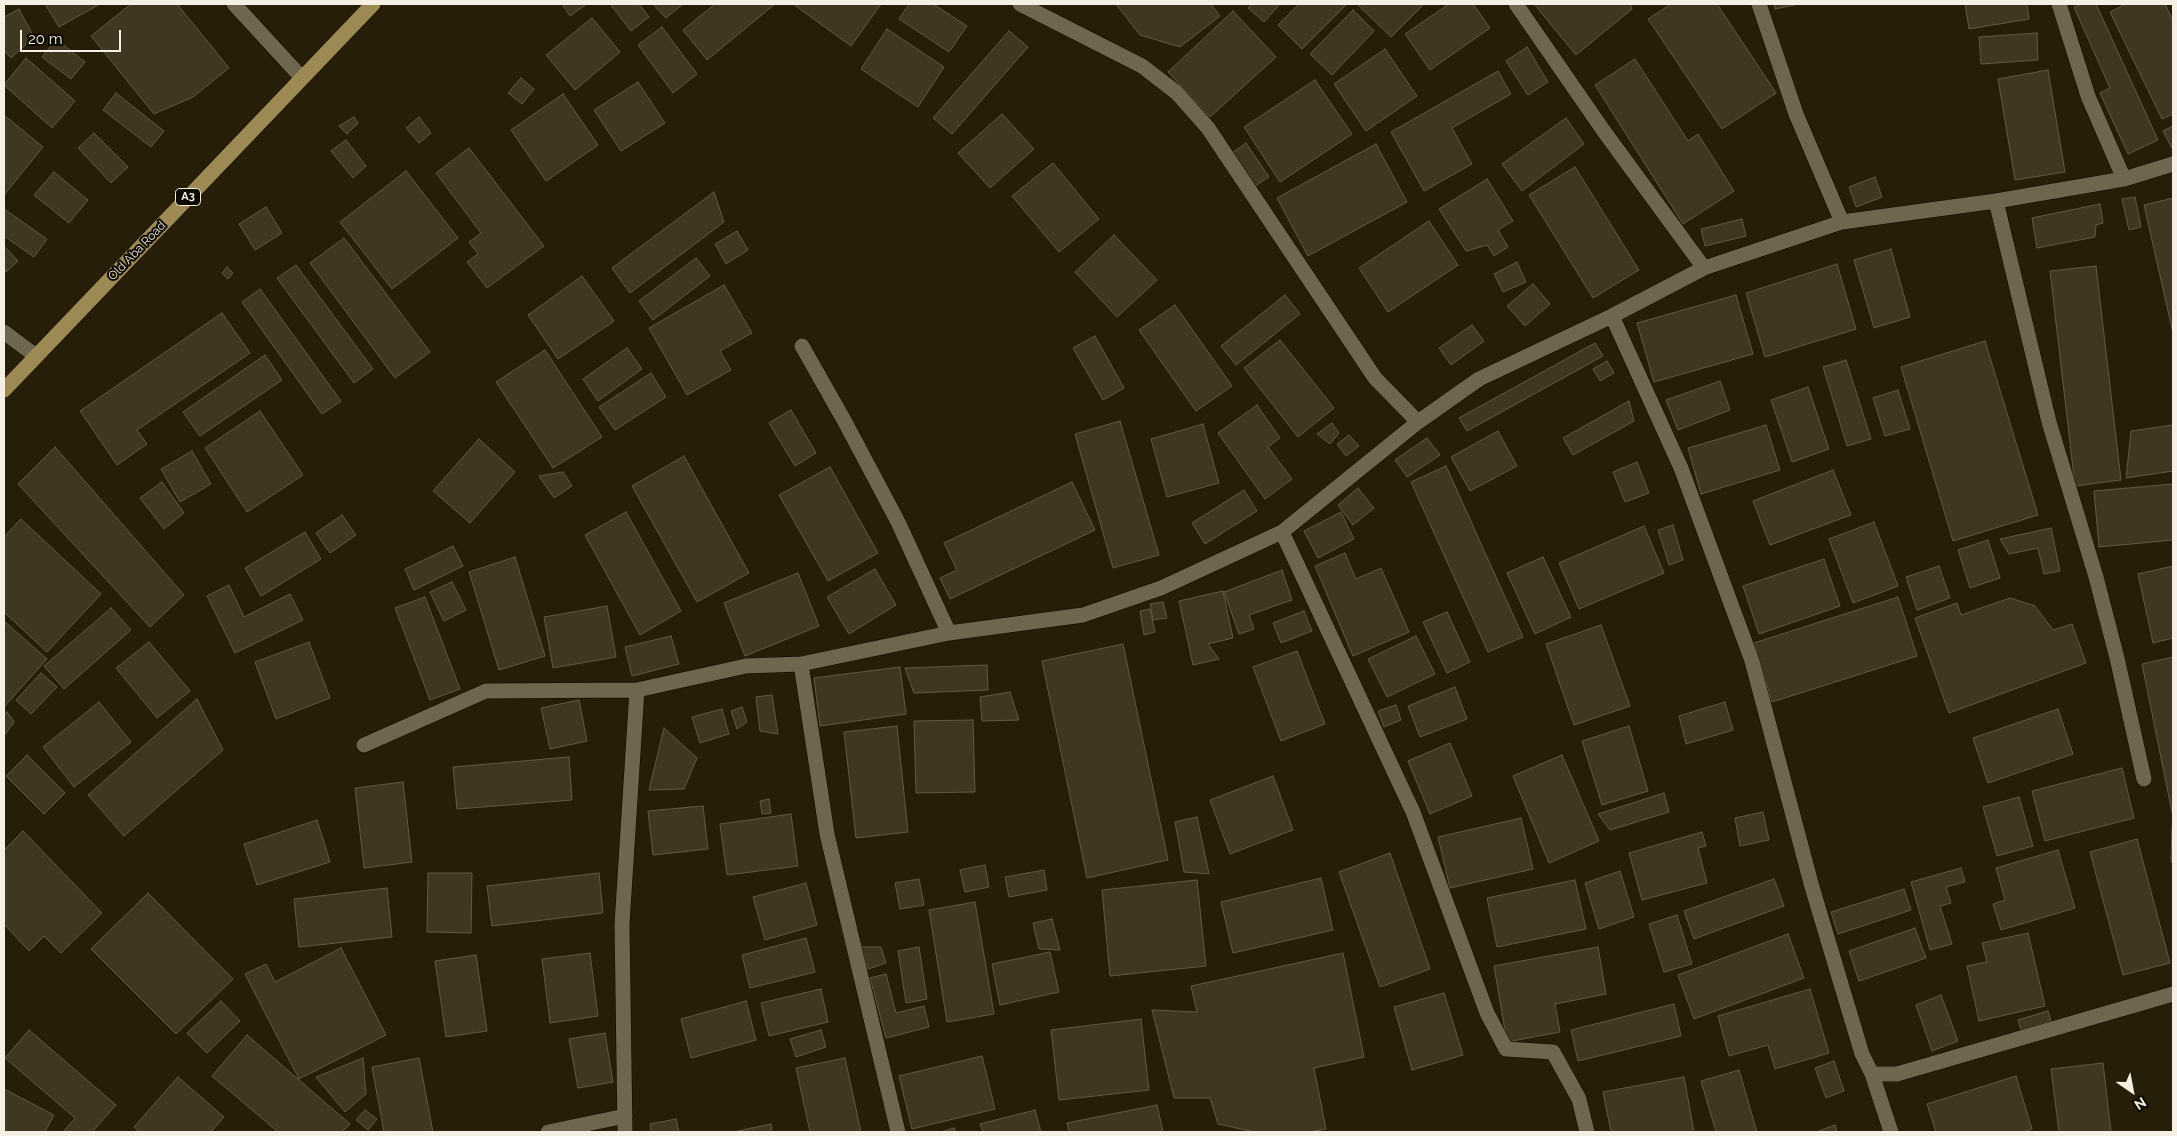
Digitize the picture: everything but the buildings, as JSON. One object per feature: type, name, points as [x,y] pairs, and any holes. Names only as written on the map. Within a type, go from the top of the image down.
[{"type":"main road","name":"Old Aba Road","points":[[4,390],[373,4]]},
{"type":"street","points":[[234,4],[302,78]]},
{"type":"street","points":[[1020,4],[1142,66],[1177,93],[1208,128],[1374,378],[1418,422]]},
{"type":"street","points":[[1516,4],[1603,130],[1704,268]]},
{"type":"street","points":[[1759,4],[1796,114],[1842,222]]},
{"type":"street","points":[[2059,4],[2088,96],[2124,179]]},
{"type":"street","points":[[364,745],[486,691],[637,690],[746,666],[801,664],[950,633],[1082,615],[1161,588],[1282,532],[1418,422],[1479,379],[1612,316],[1704,268],[1842,222],[1996,201],[2124,179],[2173,164]]},
{"type":"street","points":[[1996,201],[2049,422],[2096,577],[2144,779]]},
{"type":"street","points":[[1612,316],[1681,468],[1752,660],[1812,887],[1862,1054],[1872,1074],[1891,1132]]},
{"type":"street","points":[[4,332],[36,356]]},
{"type":"street","points":[[802,346],[846,422],[898,522],[950,633]]},
{"type":"street","points":[[1282,532],[1413,812],[1486,1013],[1506,1049],[1553,1052],[1579,1099],[1586,1132]]},
{"type":"street","points":[[801,664],[827,834],[898,1132]]},
{"type":"street","points":[[625,1132],[622,924],[637,690]]},
{"type":"street","points":[[1872,1074],[1897,1074],[2173,994]]},
{"type":"street","points":[[548,1132],[624,1116]]}]
